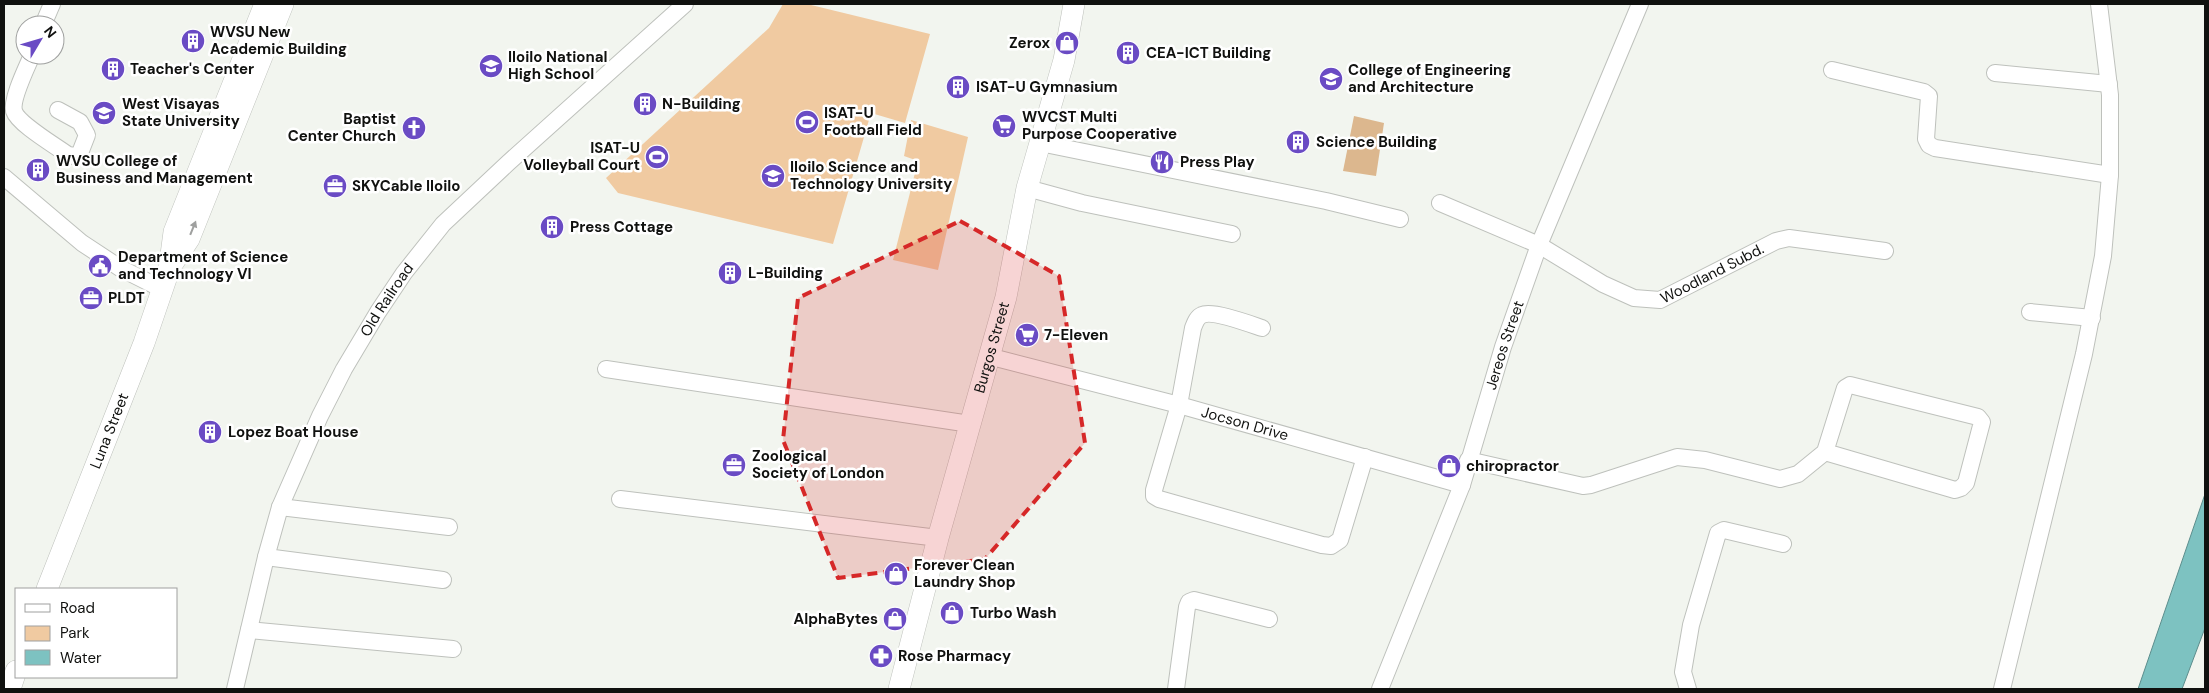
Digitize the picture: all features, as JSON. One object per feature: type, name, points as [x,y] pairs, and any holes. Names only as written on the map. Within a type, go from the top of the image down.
[{"type":"main road","name":"Luna Street","points":[[47,588],[144,343],[166,279],[174,232],[265,4]]},
{"type":"main road","name":"Luna Street","points":[[166,279],[189,239],[283,4]]},
{"type":"main road","name":"Burgos Street","points":[[899,689],[938,538],[1006,297],[1027,188],[1064,60],[1074,4]]},
{"type":"main road","points":[[10,689],[15,674]]},
{"type":"street","name":"Old Railroad","points":[[235,689],[266,557],[280,507],[320,416],[344,369],[378,312],[410,266],[443,224],[477,191],[685,4]]},
{"type":"street","name":"Jereos Street","points":[[1380,689],[1462,485],[1503,347],[1539,245],[1640,4]]},
{"type":"street","points":[[2002,689],[2092,318],[2103,256],[2110,175],[2109,84],[2100,4]]},
{"type":"street","points":[[28,65],[14,100],[14,110],[20,120],[68,155],[75,156],[80,152],[87,135],[80,122],[58,110]]},
{"type":"street","points":[[1832,70],[1924,92],[1929,96],[1930,102],[1926,140],[1929,145],[1935,148],[2110,175]]},
{"type":"street","points":[[1995,73],[2109,84]]},
{"type":"street","points":[[1040,143],[1326,201],[1400,218]]},
{"type":"street","points":[[4,177],[82,243],[120,268],[166,279]]},
{"type":"street","points":[[1027,188],[1082,203],[1232,234]]},
{"type":"street","name":"Woodland Subd.","points":[[1440,203],[1539,245],[1602,284],[1634,298],[1660,300],[1776,241],[1789,238],[1885,251]]},
{"type":"street","points":[[2030,312],[2092,318]]},
{"type":"street","points":[[1262,328],[1212,314],[1203,314],[1198,319],[1193,328],[1179,405],[1154,490],[1154,496],[1159,499],[1331,546],[1340,540],[1365,457]]},
{"type":"street","name":"Jocson Drive","points":[[988,356],[1179,405],[1462,485]]},
{"type":"street","points":[[606,369],[970,424]]},
{"type":"street","points":[[1468,460],[1583,486],[1677,457],[1705,460],[1780,479],[1798,474],[1826,452],[1845,388],[1850,385],[1978,417],[1982,422],[1966,483],[1961,488],[1955,490],[1826,452]]},
{"type":"street","points":[[620,499],[938,538]]},
{"type":"street","points":[[280,507],[449,527]]},
{"type":"street","points":[[1688,689],[1683,672],[1691,625],[1718,533],[1724,530],[1783,544]]},
{"type":"street","points":[[266,557],[442,580]]},
{"type":"street","points":[[1176,689],[1189,602],[1194,600],[1269,619]]},
{"type":"street","points":[[249,630],[452,649]]},
{"type":"highlighted area","points":[[960,221],[1059,276],[1085,443],[985,559],[838,578],[783,440],[798,298]]},
{"type":"green space","points":[[783,4],[807,4],[930,34],[905,123],[871,113],[833,244],[618,193],[606,178],[769,28]]},
{"type":"green space","points":[[911,120],[968,137],[938,270],[893,260],[918,161],[904,156]]},
{"type":"shaded area","points":[[1354,116],[1384,123],[1376,176],[1343,171]]},
{"type":"water","points":[[2205,494],[2205,628],[2182,689],[2138,689]]},
{"type":"place","name":"WVSU New Academic Building","points":[[193,41]]},
{"type":"place","name":"Zerox","points":[[1067,43]]},
{"type":"place","name":"CEA-ICT Building","points":[[1128,53]]},
{"type":"place","name":"Iloilo National High School","points":[[491,66]]},
{"type":"place","name":"Teacher's Center","points":[[113,69]]},
{"type":"place","name":"College of Engineering and Architecture","points":[[1331,79]]},
{"type":"place","name":"ISAT-U Gymnasium","points":[[958,87]]},
{"type":"place","name":"N-Building","points":[[645,104]]},
{"type":"place","name":"West Visayas State University","points":[[104,113]]},
{"type":"place","name":"ISAT-U Football Field","points":[[807,122]]},
{"type":"place","name":"WVCST Multi Purpose Cooperative","points":[[1004,126]]},
{"type":"place","name":"Baptist Center Church","points":[[414,128]]},
{"type":"place","name":"Science Building","points":[[1298,142]]},
{"type":"place","name":"ISAT-U Volleyball Court","points":[[657,157]]},
{"type":"place","name":"Press Play","points":[[1162,162]]},
{"type":"place","name":"WVSU College of Business and Management","points":[[38,170]]},
{"type":"place","name":"Iloilo Science and Technology University","points":[[773,176]]},
{"type":"place","name":"SKYCable Iloilo","points":[[335,186]]},
{"type":"place","name":"Press Cottage","points":[[552,227]]},
{"type":"place","name":"Department of Science and Technology VI","points":[[100,266]]},
{"type":"place","name":"L-Building","points":[[730,273]]},
{"type":"place","name":"PLDT","points":[[91,298]]},
{"type":"place","name":"7-Eleven","points":[[1027,335]]},
{"type":"place","name":"Lopez Boat House","points":[[210,432]]},
{"type":"place","name":"Zoological Society of London","points":[[734,465]]},
{"type":"place","name":"chiropractor","points":[[1449,466]]},
{"type":"place","name":"Forever Clean Laundry Shop","points":[[896,574]]},
{"type":"place","name":"Turbo Wash","points":[[952,613]]},
{"type":"place","name":"AlphaBytes","points":[[895,619]]},
{"type":"place","name":"Rose Pharmacy","points":[[881,656]]}]
